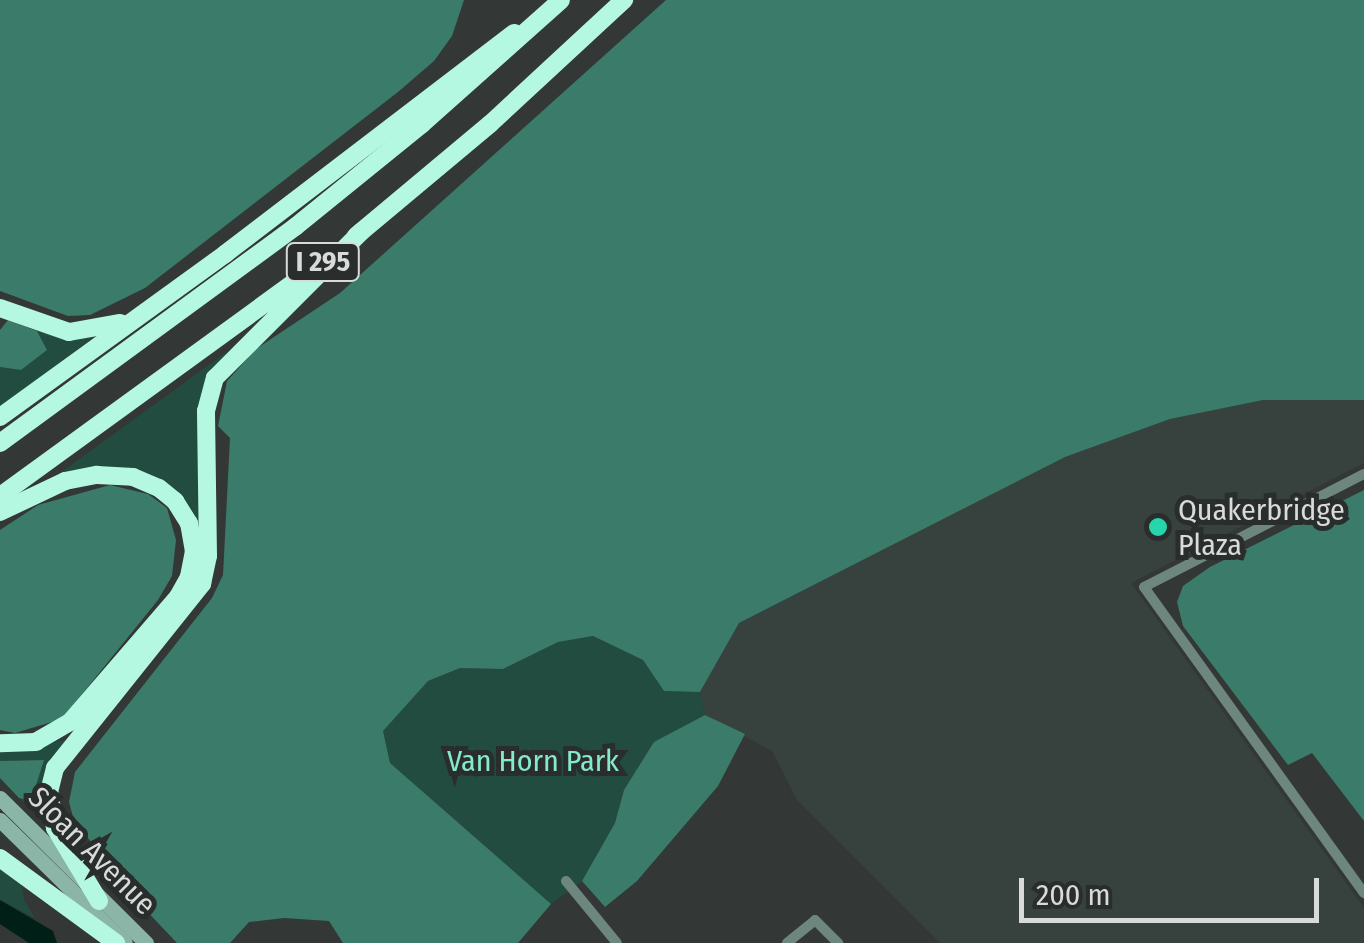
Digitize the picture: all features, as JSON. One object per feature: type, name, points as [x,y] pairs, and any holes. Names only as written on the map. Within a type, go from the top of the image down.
[{"type":"highway","name":"I 295","points":[[0,443],[295,228],[561,0]]},
{"type":"highway","name":"I 295","points":[[0,496],[362,231],[517,100],[624,0]]},
{"type":"highway","points":[[0,417],[135,319],[495,43],[545,15]]},
{"type":"highway","points":[[100,901],[55,828],[49,802],[55,768],[202,584],[208,556],[206,411],[215,378],[362,231]]},
{"type":"highway","points":[[0,308],[68,332],[135,319]]},
{"type":"highway","points":[[0,512],[65,481],[97,475],[132,477],[159,488],[175,501],[188,523],[194,551],[189,577],[178,596],[70,722],[36,742],[0,743]]},
{"type":"highway","points":[[0,858],[116,943]]},
{"type":"main road","name":"Sloan Avenue","points":[[0,798],[146,943]]},
{"type":"main road","name":"Sloan Avenue","points":[[0,820],[125,943]]},
{"type":"street","points":[[1364,474],[1144,587],[1364,893]]},
{"type":"street","points":[[566,882],[618,943]]},
{"type":"street","points":[[786,943],[815,920],[838,943]]},
{"type":"shaded area","name":"Quakerbridge Plaza","points":[[1263,400],[1364,400],[1364,463],[1131,583],[1364,908],[1364,943],[940,943],[797,800],[772,751],[705,715],[700,692],[739,623],[1065,457],[1170,419]]},
{"type":"shaded area","points":[[0,900],[53,931],[57,943],[29,943],[0,924]]},
{"type":"green space","points":[[0,0],[464,0],[452,36],[434,61],[398,92],[145,288],[90,315],[68,316],[0,291]]},
{"type":"green space","points":[[666,0],[1364,0],[1364,400],[1263,400],[1170,419],[1065,457],[739,623],[700,692],[664,691],[643,660],[593,636],[558,642],[503,669],[460,668],[428,681],[383,731],[390,763],[551,904],[518,943],[343,943],[329,921],[284,918],[249,922],[230,943],[177,943],[121,884],[73,817],[69,802],[75,772],[212,598],[223,575],[230,438],[218,426],[227,381],[256,349],[340,293]]},
{"type":"green space","points":[[8,320],[37,331],[47,350],[21,370],[0,367],[0,330]]},
{"type":"green space","points":[[37,331],[76,340],[93,337],[0,409],[0,367],[21,370],[47,350]]},
{"type":"green space","points":[[228,351],[206,385],[200,528],[189,511],[101,467],[60,473]]},
{"type":"green space","points":[[110,485],[148,494],[167,508],[176,540],[172,576],[158,600],[62,719],[15,733],[0,730],[0,530],[38,505]]},
{"type":"green space","points":[[1364,490],[1364,821],[1312,753],[1288,765],[1183,626],[1177,602],[1183,586],[1210,567]]},
{"type":"green space","name":"Van Horn Park","points":[[593,636],[643,660],[664,691],[700,692],[705,715],[654,743],[624,790],[615,823],[582,881],[551,904],[390,763],[383,731],[428,681],[460,668],[503,669],[558,642]]},
{"type":"green space","points":[[705,715],[745,734],[718,786],[637,881],[605,907],[582,881],[615,823],[624,790],[654,742]]},
{"type":"green space","points":[[66,740],[43,778],[47,823],[19,798],[31,801],[43,760],[0,761],[0,748]]},
{"type":"green space","points":[[44,760],[31,801],[19,798],[0,778],[0,761]]},
{"type":"green space","points":[[0,870],[21,879],[24,900],[35,918],[0,900]]},
{"type":"place","name":"Quakerbridge Plaza","points":[[1158,527]]}]
